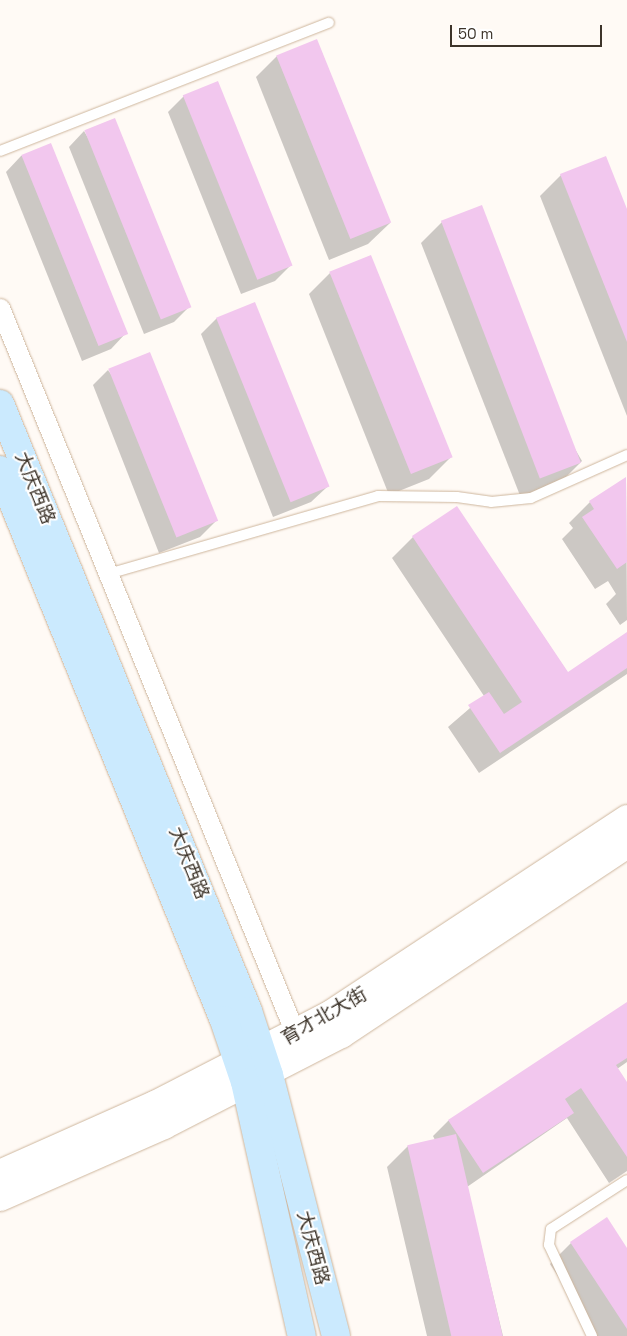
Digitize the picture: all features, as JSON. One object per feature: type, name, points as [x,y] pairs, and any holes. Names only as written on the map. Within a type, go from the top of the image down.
[{"type":"main road","name":"大庆西路","points":[[0,404],[223,946],[253,1067],[336,1336]]},
{"type":"main road","name":"大庆西路","points":[[0,470],[199,955],[253,1067],[302,1336]]},
{"type":"main road","name":"育才北大街","points":[[0,1197],[164,1124],[253,1067],[295,1034],[429,951],[627,819]]},
{"type":"main road","name":"育才北大街","points":[[0,1174],[155,1105],[341,1034],[627,844]]},
{"type":"street","points":[[0,308],[295,1034]]},
{"type":"lane","points":[[0,151],[329,23]]},
{"type":"lane","points":[[108,574],[378,496],[457,497],[491,502],[532,498],[627,455]]},
{"type":"lane","points":[[592,1336],[549,1245],[552,1229],[627,1180]]},
{"type":"building","points":[[317,39],[391,223],[350,239],[276,55]]},
{"type":"building","points":[[218,81],[293,266],[257,280],[183,95]]},
{"type":"building","points":[[115,118],[191,307],[161,320],[84,130]]},
{"type":"building","points":[[51,143],[128,334],[98,346],[21,155]]},
{"type":"building","points":[[606,156],[627,209],[627,342],[560,174]]},
{"type":"building","points":[[482,205],[581,463],[540,478],[441,221]]},
{"type":"building","points":[[371,255],[453,457],[411,474],[329,272]]},
{"type":"building","points":[[255,302],[330,487],[291,502],[216,318]]},
{"type":"building","points":[[150,352],[218,521],[176,538],[108,369]]},
{"type":"building","points":[[626,477],[627,562],[617,569],[582,517],[594,509],[589,501]]},
{"type":"building","points":[[457,506],[568,672],[627,632],[627,668],[500,753],[468,705],[489,692],[504,714],[522,702],[412,536]]},
{"type":"building","points":[[627,1002],[627,1058],[616,1065],[627,1082],[627,1157],[581,1088],[565,1099],[574,1113],[483,1173],[448,1120]]},
{"type":"building","points":[[456,1134],[503,1336],[451,1336],[407,1145]]},
{"type":"building","points":[[607,1217],[627,1248],[627,1329],[570,1242]]}]
